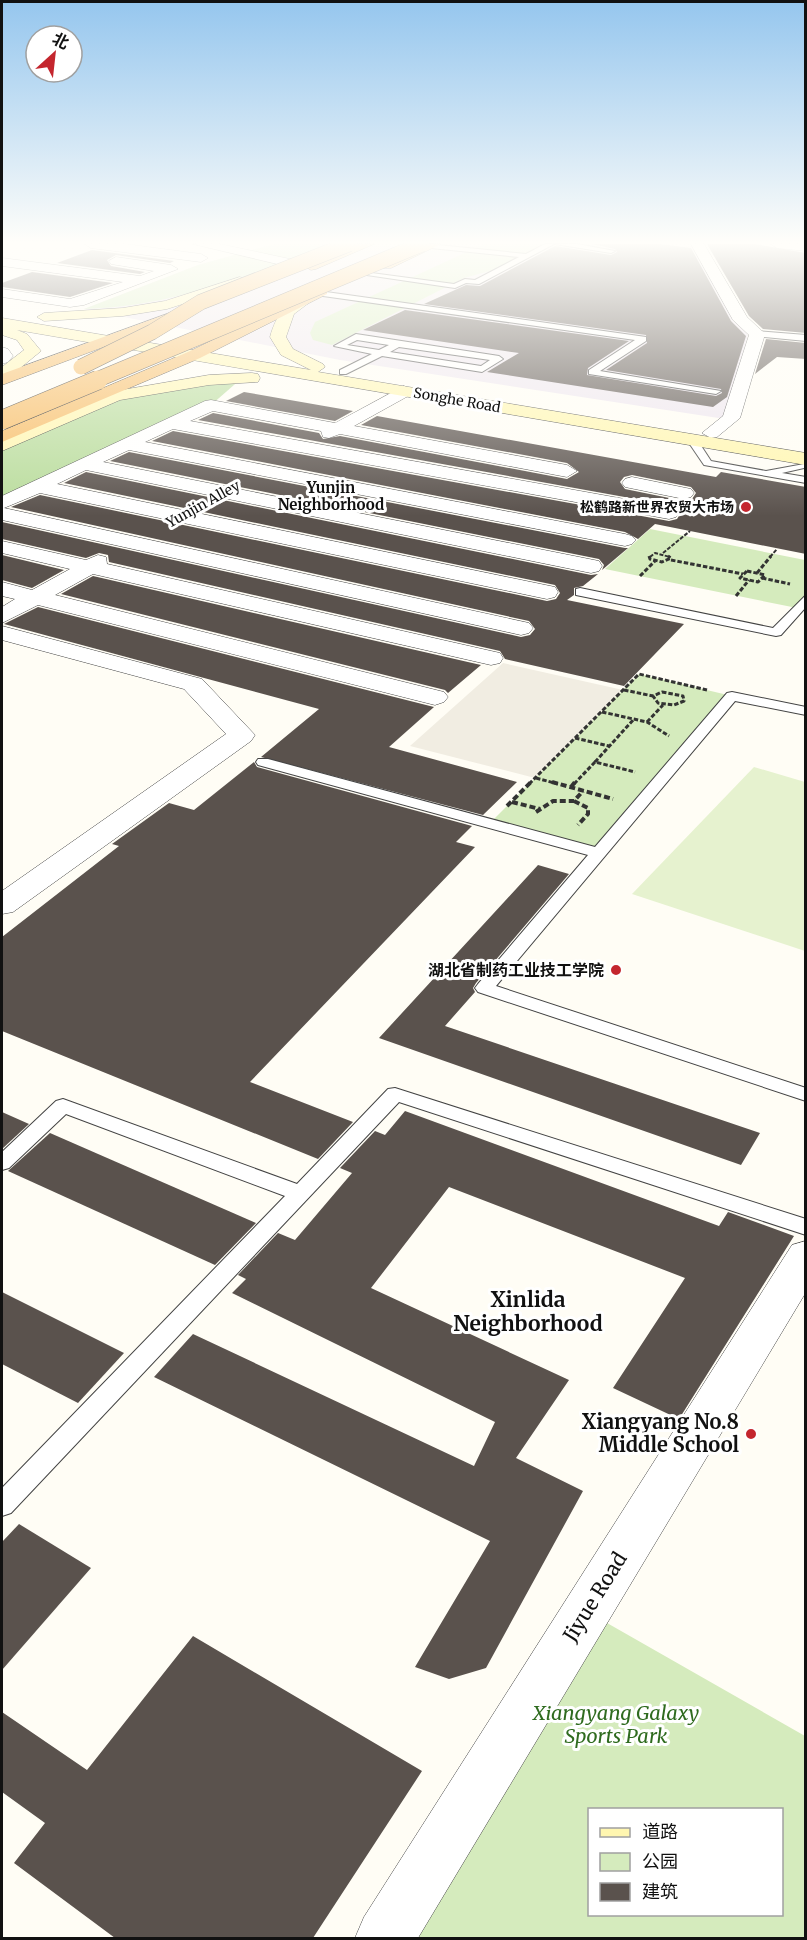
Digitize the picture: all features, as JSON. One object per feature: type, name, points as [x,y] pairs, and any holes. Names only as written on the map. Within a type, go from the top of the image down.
[{"type":"highway","points":[[2,380],[119,335]]},
{"type":"highway","points":[[148,335],[70,372],[163,335]]},
{"type":"highway","points":[[106,379],[213,335]]},
{"type":"highway","points":[[2,420],[215,335]]},
{"type":"highway","points":[[2,437],[201,352],[235,335]]},
{"type":"main road","points":[[2,374],[33,351],[22,337],[15,335]]},
{"type":"main road","name":"Songhe Road","points":[[98,335],[318,372],[404,391],[692,440],[803,463]]},
{"type":"main road","points":[[279,335],[287,352],[318,372]]},
{"type":"main road","name":"Songhe Road","points":[[318,372],[343,372],[806,449]]},
{"type":"main road","points":[[2,446],[116,396],[209,381],[318,372]]},
{"type":"street","points":[[711,433],[731,418],[757,335]]},
{"type":"street","points":[[2,352],[5,356],[2,359]]},
{"type":"street","name":"Yunjin Alley","points":[[2,616],[404,391]]},
{"type":"street","points":[[2,503],[211,405],[579,474]]},
{"type":"street","points":[[171,423],[669,513]]},
{"type":"street","points":[[126,444],[626,540]]},
{"type":"street","points":[[83,464],[591,566]]},
{"type":"street","points":[[614,480],[684,493]]},
{"type":"street","points":[[37,486],[548,592]]},
{"type":"street","points":[[2,514],[521,628]]},
{"type":"street","points":[[2,547],[491,658]]},
{"type":"street","points":[[2,589],[435,697]]},
{"type":"street","points":[[2,633],[193,684],[242,735],[2,905]]},
{"type":"street","name":"Jiyue Road","points":[[385,1938],[806,1256]]},
{"type":"lane","points":[[610,335],[642,339],[592,372],[716,391]]},
{"type":"lane","points":[[764,335],[806,338]]},
{"type":"lane","points":[[356,338],[398,344],[499,359],[483,369],[338,346],[356,338]]},
{"type":"lane","points":[[343,372],[398,344]]},
{"type":"lane","points":[[692,440],[708,463],[806,480]]},
{"type":"lane","points":[[766,474],[803,463]]},
{"type":"lane","points":[[580,592],[776,632],[806,599]]},
{"type":"lane","points":[[806,711],[732,696],[484,988],[806,1095]]},
{"type":"lane","points":[[263,762],[598,853]]},
{"type":"lane","points":[[2,1505],[395,1094],[806,1227]]},
{"type":"lane","points":[[2,1163],[63,1106],[300,1193]]},
{"type":"path","points":[[663,553],[690,531]]},
{"type":"path","points":[[756,573],[777,549]]},
{"type":"path","points":[[670,560],[669,555],[663,553],[649,555],[650,559],[655,561],[670,560],[744,574]]},
{"type":"path","points":[[640,576],[655,561]]},
{"type":"path","points":[[747,571],[756,573],[765,575],[758,582],[740,578],[747,571]]},
{"type":"path","points":[[762,578],[795,585]]},
{"type":"path","points":[[736,596],[749,580]]},
{"type":"path","points":[[490,823],[639,674],[732,696]]},
{"type":"path","points":[[676,693],[683,684]]},
{"type":"path","points":[[623,690],[653,696],[662,692],[676,693],[685,699],[682,703],[663,705],[655,701],[653,696]]},
{"type":"path","points":[[646,722],[663,705]]},
{"type":"path","points":[[601,712],[646,722],[662,728],[671,738]]},
{"type":"path","points":[[571,787],[634,719]]},
{"type":"path","points":[[574,738],[609,747]]},
{"type":"path","points":[[595,762],[644,774]]},
{"type":"path","points":[[535,778],[639,806]]},
{"type":"path","points":[[574,801],[583,791]]},
{"type":"path","points":[[534,815],[546,803],[557,799],[574,801],[588,808],[588,814],[577,827]]},
{"type":"path","points":[[511,801],[540,809]]},
{"type":"shaded area","points":[[212,335],[748,335],[725,419],[340,360]]},
{"type":"shaded area","points":[[503,663],[623,690],[535,778],[410,746]]},
{"type":"green space","points":[[311,335],[353,335],[332,345],[313,340]]},
{"type":"green space","points":[[242,378],[211,405],[2,503],[2,446],[116,396]]},
{"type":"green space","points":[[650,529],[805,560],[805,599],[797,608],[605,569]]},
{"type":"green space","points":[[639,674],[732,696],[598,853],[490,823]]},
{"type":"green space","points":[[754,767],[805,782],[805,951],[632,894]]},
{"type":"green space","name":"Xiangyang Galaxy Sports Park","points":[[586,1611],[805,1736],[805,1938],[385,1938]]},
{"type":"building","points":[[394,335],[582,335],[629,341],[588,368],[587,375],[716,396],[722,393],[721,389],[606,370],[647,343],[646,335],[643,335],[745,335],[746,336],[727,397],[713,407],[487,372],[519,353]]},
{"type":"building","points":[[766,339],[806,343],[806,359],[777,357],[755,374]]},
{"type":"building","points":[[244,392],[353,411],[335,421],[226,401]]},
{"type":"building","points":[[213,413],[319,433],[323,439],[340,436],[567,479],[579,472],[567,463],[361,425],[377,416],[716,477],[721,472],[806,487],[806,554],[655,524],[638,539],[625,532],[152,441],[173,431],[669,521],[677,519],[681,513],[678,508],[669,505],[198,420]],"holes":[[[632,475],[691,487],[696,493],[692,499],[684,501],[625,489],[620,482],[624,477]]]},
{"type":"building","points":[[129,452],[628,548],[602,570],[604,565],[599,559],[110,461]]},
{"type":"building","points":[[86,472],[591,575],[598,574],[583,586],[574,588],[574,595],[567,600],[684,624],[624,686],[505,659],[500,651],[109,562],[108,555],[99,553],[86,558],[2,539],[2,522],[521,637],[530,635],[535,629],[529,621],[11,507],[40,495],[547,601],[556,599],[560,593],[555,585],[64,483]]},
{"type":"building","points":[[2,555],[64,570],[32,588],[2,580]]},
{"type":"building","points":[[93,576],[481,665],[448,693],[445,690],[61,594]]},
{"type":"building","points":[[38,607],[434,707],[389,747],[517,782],[483,815],[261,757],[319,709],[4,624]]},
{"type":"building","points":[[254,762],[257,767],[472,826],[456,842],[475,847],[250,1082],[353,1122],[318,1159],[2,1031],[2,937],[119,846],[112,844],[169,803],[194,810]]},
{"type":"building","points":[[538,865],[569,874],[476,983],[473,988],[475,992],[445,1026],[760,1133],[741,1165],[379,1038]]},
{"type":"building","points":[[405,1111],[719,1226],[728,1212],[794,1236],[679,1419],[613,1388],[685,1278],[449,1187],[371,1288],[569,1380],[516,1458],[583,1491],[486,1668],[449,1679],[415,1667],[490,1541],[154,1377],[193,1334],[474,1466],[495,1422],[232,1293],[246,1279],[238,1275],[278,1233],[295,1240],[352,1173],[340,1168],[375,1131],[385,1135]]},
{"type":"building","points":[[2,1112],[29,1124],[2,1149]]},
{"type":"building","points":[[50,1133],[256,1223],[215,1265],[8,1171]]},
{"type":"building","points":[[2,1292],[124,1353],[78,1403],[2,1364]]},
{"type":"building","points":[[19,1524],[91,1568],[2,1670],[2,1542]]},
{"type":"building","points":[[193,1636],[422,1771],[313,1938],[115,1938],[14,1863],[45,1823],[2,1792],[2,1712],[87,1770]]},
{"type":"place","name":"松鹤路新世界农贸大市场","points":[[746,507]]},
{"type":"place","name":"湖北省制药工业技工学院","points":[[616,970]]},
{"type":"place","name":"Xiangyang No.8 Middle School","points":[[751,1434]]},
{"type":"district","name":"Yunjin Neighborhood","points":[[331,496]]},
{"type":"district","name":"Xinlida Neighborhood","points":[[528,1312]]}]
